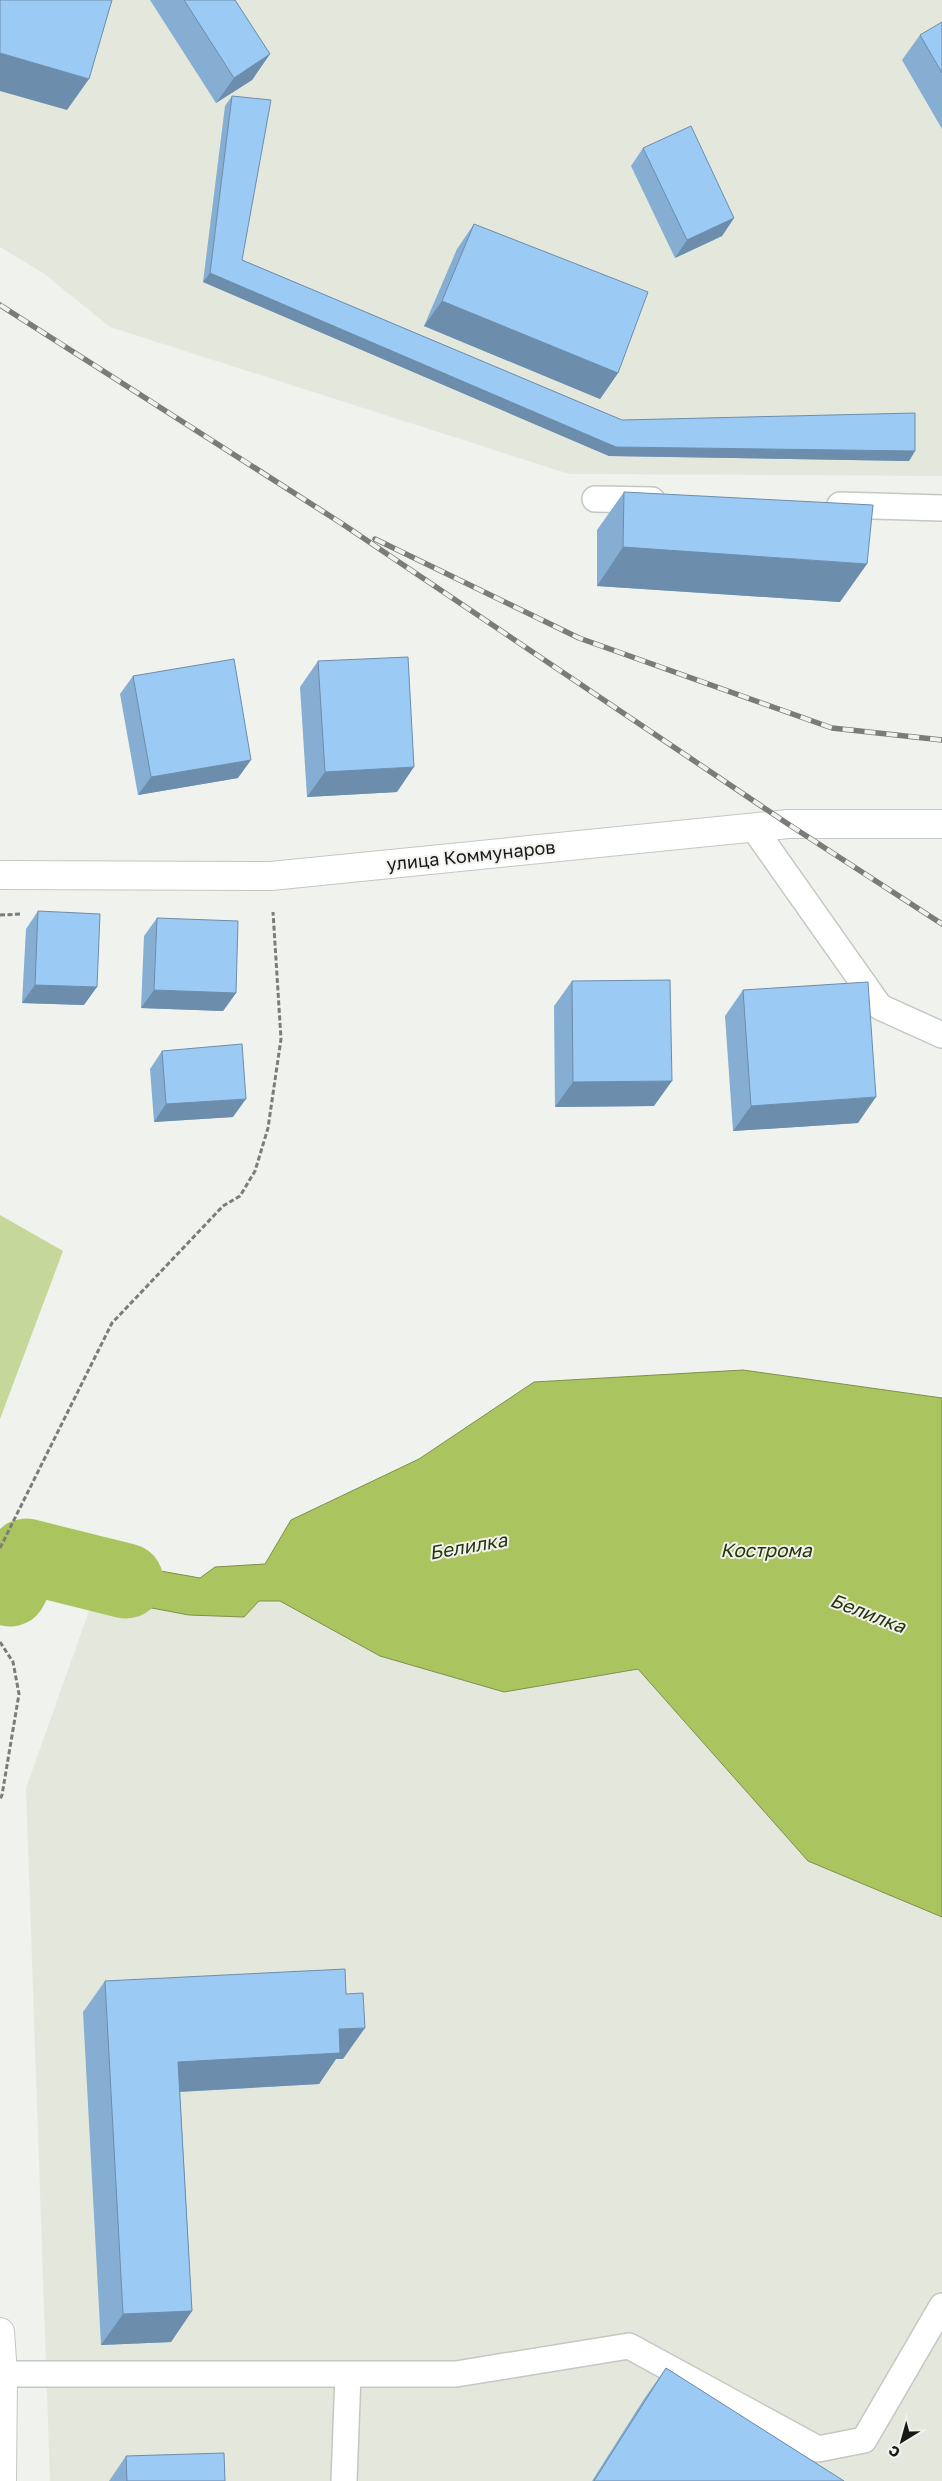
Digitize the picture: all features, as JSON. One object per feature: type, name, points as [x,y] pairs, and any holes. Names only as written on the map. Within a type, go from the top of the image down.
[{"type":"street","name":"улица Коммунаров","points":[[0,875],[271,876],[788,824],[942,824]]},
{"type":"street","points":[[0,2332],[2,2481]]},
{"type":"lane","points":[[595,499],[674,501]]},
{"type":"lane","points":[[813,504],[942,508]]},
{"type":"lane","points":[[753,827],[880,1007],[942,1035]]},
{"type":"lane","points":[[2,2374],[456,2374],[629,2346],[818,2448],[864,2440],[942,2306]]},
{"type":"lane","points":[[344,2481],[348,2374]]},
{"type":"path","points":[[0,1548],[112,1323],[223,1206],[240,1196],[255,1171],[268,1128],[281,1039],[271,876]]},
{"type":"path","points":[[0,1642],[13,1662],[19,1694],[0,1799]]},
{"type":"shaded area","points":[[0,0],[942,0],[942,476],[569,474],[110,327],[43,273],[0,247]]},
{"type":"shaded area","points":[[0,1215],[63,1251],[0,1419]]},
{"type":"shaded area","points":[[95,1594],[141,1606],[244,1617],[259,1601],[280,1601],[380,1656],[504,1692],[638,1669],[808,1861],[942,1917],[942,2481],[50,2481],[26,1788]]},
{"type":"water","name":"Кострома","points":[[743,1370],[942,1398],[942,1917],[808,1861],[638,1669],[504,1692],[380,1656],[280,1601],[259,1601],[244,1617],[189,1615],[141,1606],[95,1594],[26,1556],[57,1540],[109,1554],[138,1567],[200,1578],[215,1567],[265,1564],[291,1520],[419,1459],[534,1382]]},
{"type":"building","points":[[0,0],[112,0],[89,79],[0,53]]},
{"type":"building","points":[[184,0],[235,0],[270,54],[234,78]]},
{"type":"building","points":[[942,22],[942,73],[920,35]]},
{"type":"building","points":[[232,96],[271,100],[242,260],[622,420],[915,413],[915,451],[616,447],[210,273]]},
{"type":"building","points":[[691,126],[734,218],[687,240],[643,148]]},
{"type":"building","points":[[474,224],[648,292],[618,373],[442,301]]},
{"type":"building","points":[[624,492],[873,505],[867,564],[623,547]]},
{"type":"building","points":[[408,657],[414,767],[325,772],[318,661]]},
{"type":"building","points":[[234,659],[251,760],[151,777],[133,676]]},
{"type":"building","points":[[38,911],[100,914],[97,987],[35,985]]},
{"type":"building","points":[[157,918],[238,921],[236,993],[154,990]]},
{"type":"building","points":[[670,980],[672,1081],[573,1082],[572,981]]},
{"type":"building","points":[[868,982],[876,1097],[751,1106],[743,990]]},
{"type":"building","points":[[242,1044],[246,1099],[166,1104],[162,1051]]},
{"type":"building","points":[[345,1969],[346,1994],[363,1993],[365,2028],[339,2029],[340,2053],[178,2062],[192,2311],[123,2314],[105,1981]]},
{"type":"building","points":[[666,2368],[844,2481],[594,2481]]},
{"type":"building","points":[[224,2453],[225,2481],[127,2481],[126,2456]]},
{"type":"waterway","name":"Белилка","points":[[0,1587],[10,1589],[26,1556],[126,1581]]},
{"type":"railway","points":[[0,305],[341,523],[788,824],[942,924]]},
{"type":"railway","points":[[375,539],[579,638],[832,728],[942,740]]}]
